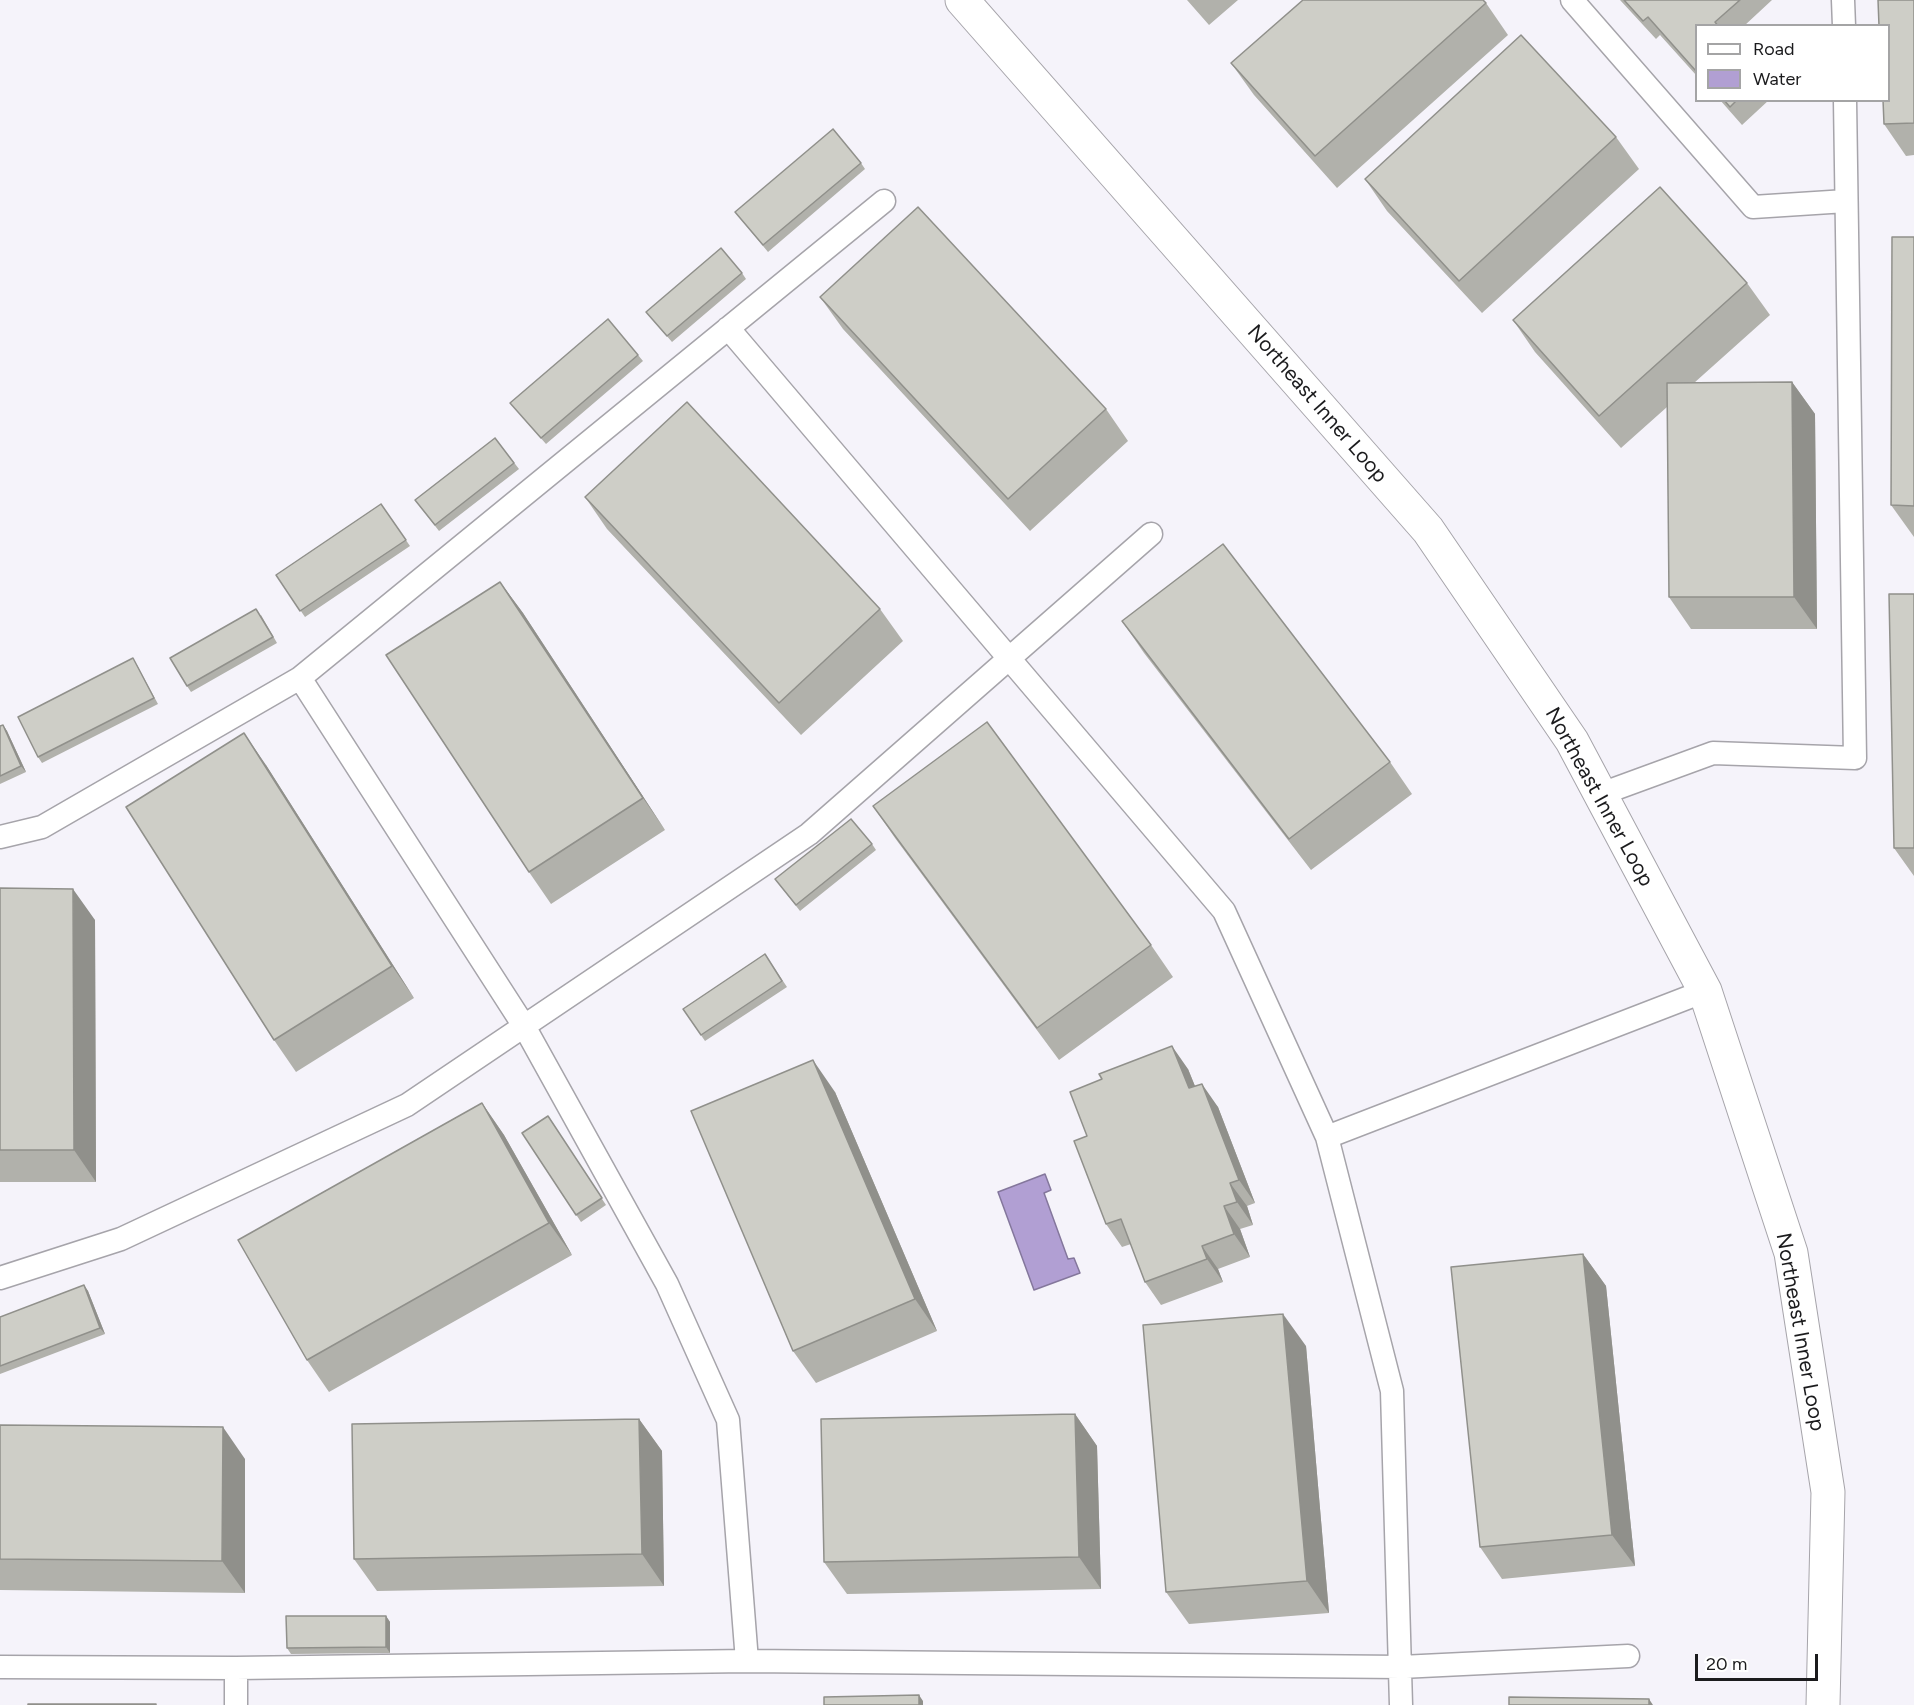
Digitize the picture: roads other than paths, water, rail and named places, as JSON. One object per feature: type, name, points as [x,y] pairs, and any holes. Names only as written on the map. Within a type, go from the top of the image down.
[{"type":"main road","name":"Northeast Inner Loop","points":[[962,0],[1428,530],[1572,741],[1705,991],[1791,1253],[1828,1492],[1823,1705]]},
{"type":"lane","points":[[1572,0],[1753,207],[1846,201]]},
{"type":"lane","points":[[1843,0],[1844,24]]},
{"type":"lane","points":[[1601,794],[1713,753],[1855,758],[1845,102]]},
{"type":"lane","points":[[0,837],[42,827],[300,678],[884,201]]},
{"type":"lane","points":[[728,328],[1224,910],[1327,1137],[1392,1391],[1401,1705]]},
{"type":"lane","points":[[0,1278],[121,1239],[407,1105],[809,834],[1152,534]]},
{"type":"lane","points":[[300,678],[524,1026],[667,1284],[728,1420],[747,1661]]},
{"type":"lane","points":[[1327,1137],[1705,991]]},
{"type":"lane","points":[[0,1667],[236,1668],[747,1661],[1401,1667],[1628,1656]]},
{"type":"lane","points":[[236,1668],[236,1705]]},
{"type":"water","points":[[1045,1174],[1051,1190],[1044,1193],[1068,1259],[1074,1258],[1080,1273],[1034,1290],[998,1192]]}]
